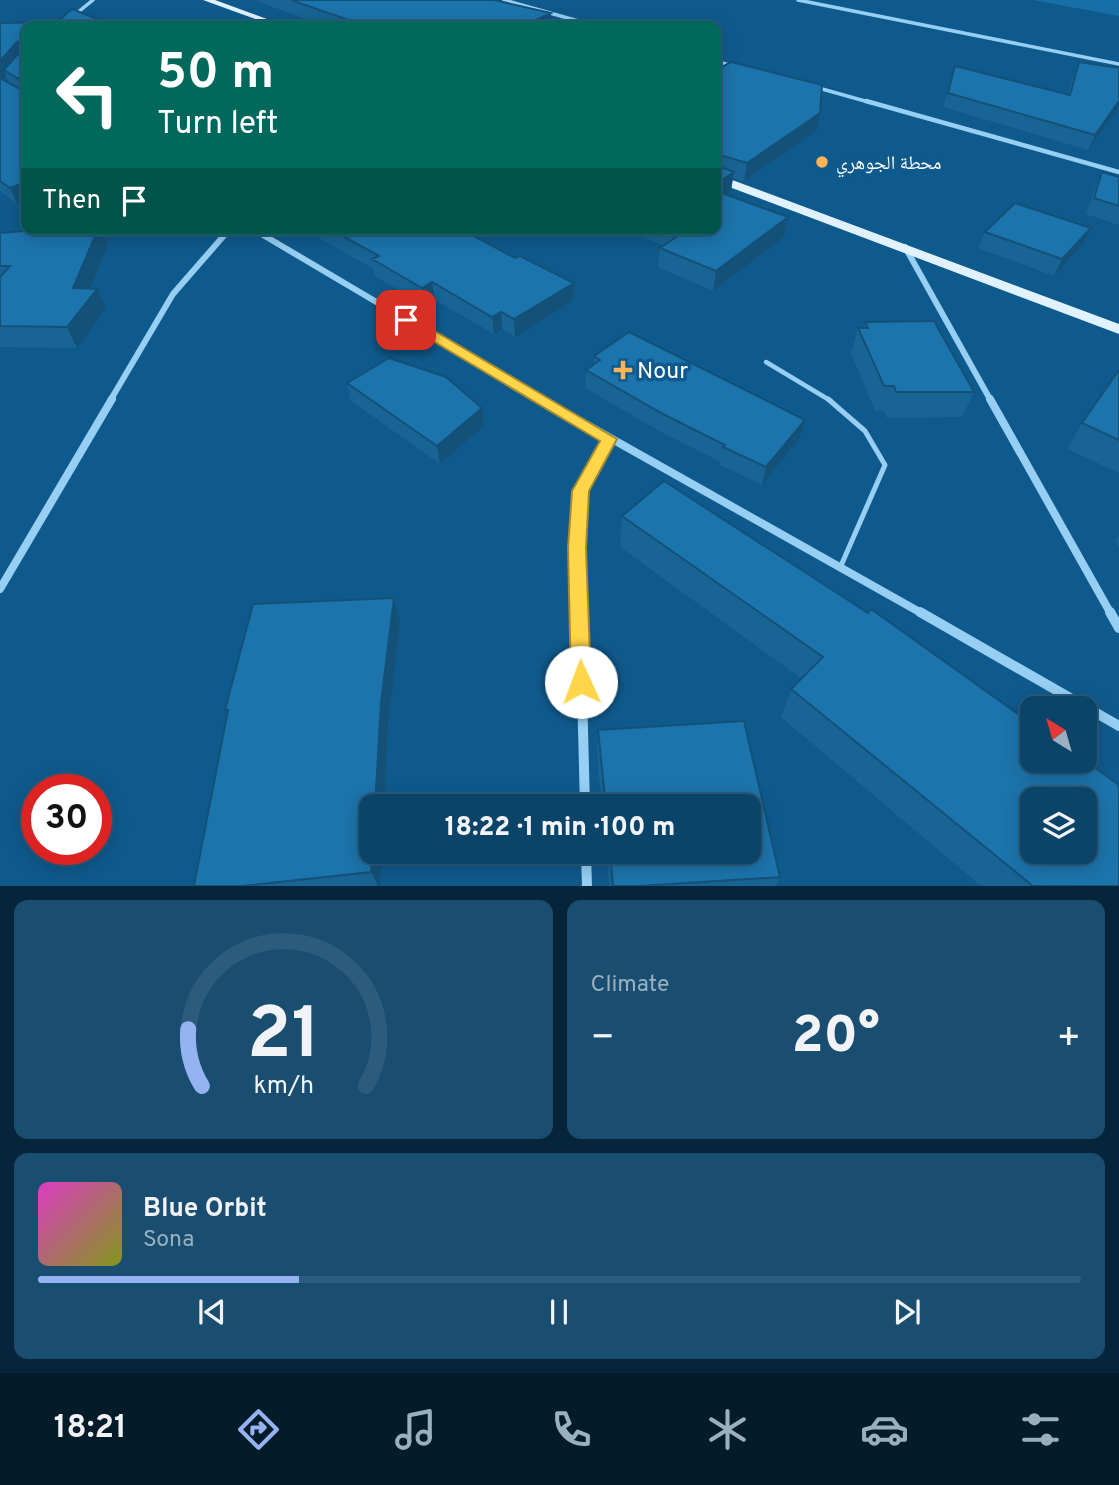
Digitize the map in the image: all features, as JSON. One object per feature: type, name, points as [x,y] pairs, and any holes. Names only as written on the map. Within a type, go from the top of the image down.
[{"type":"main road","points":[[207,0],[268,21]]},
{"type":"main road","points":[[721,180],[1119,329]]},
{"type":"street","points":[[67,21],[93,0]]},
{"type":"street","points":[[504,0],[579,21]]},
{"type":"street","points":[[535,0],[535,8]]},
{"type":"street","points":[[798,0],[1119,64]]},
{"type":"street","points":[[721,64],[739,67]]},
{"type":"street","points":[[809,85],[1119,172]]},
{"type":"street","points":[[0,589],[173,294],[224,235]]},
{"type":"street","points":[[263,235],[609,439],[1119,726]]},
{"type":"street","points":[[905,247],[1119,628]]},
{"type":"street","points":[[584,794],[578,517],[581,491],[609,439]]},
{"type":"street","points":[[586,864],[587,886]]},
{"type":"lane","points":[[766,362],[825,396],[866,431],[882,456],[885,466],[840,568]]},
{"type":"shaded area","points":[[1033,0],[1119,0],[1119,16]]},
{"type":"building","points":[[291,0],[494,0],[551,13],[534,21],[351,21]]},
{"type":"building","points":[[72,9],[102,21],[58,21]]},
{"type":"building","points":[[0,23],[21,23],[21,41],[17,42],[0,61]]},
{"type":"building","points":[[21,50],[21,80],[4,70]]},
{"type":"building","points":[[731,62],[822,85],[820,113],[747,163],[721,155],[721,67]]},
{"type":"building","points":[[1079,62],[1119,68],[1119,101],[1095,135],[948,93],[955,66],[1070,95]]},
{"type":"building","points":[[0,78],[18,88],[21,87],[21,184],[10,188],[0,181]]},
{"type":"building","points":[[721,167],[734,172],[721,181]]},
{"type":"building","points":[[1102,172],[1119,177],[1119,206],[1094,198]]},
{"type":"building","points":[[721,193],[788,217],[716,271],[660,248],[679,235],[721,235]]},
{"type":"building","points":[[1015,203],[1091,228],[1062,259],[985,232]]},
{"type":"building","points":[[21,231],[21,235],[95,235],[73,288],[97,289],[67,327],[0,326],[0,277],[10,266],[0,266],[0,233]]},
{"type":"building","points":[[341,235],[472,235],[515,258],[520,256],[574,283],[514,319],[501,312],[492,317],[432,282],[422,288],[372,259],[379,256]]},
{"type":"building","points":[[934,321],[974,392],[896,392],[894,386],[884,386],[858,328],[868,328],[865,322]]},
{"type":"building","points":[[629,332],[805,420],[766,467],[723,447],[725,445],[663,414],[586,370],[600,360],[594,356]]},
{"type":"building","points":[[389,358],[446,377],[482,408],[437,446],[347,383]]},
{"type":"building","points":[[1119,370],[1119,440],[1082,423]]},
{"type":"building","points":[[664,481],[868,613],[871,609],[1020,715],[1020,774],[1097,774],[1097,769],[1119,785],[1119,886],[1033,886],[791,689],[823,657],[622,516]]},
{"type":"building","points":[[394,598],[381,703],[376,794],[359,794],[359,864],[372,864],[371,872],[242,886],[194,886],[228,710],[225,710],[253,604]]},
{"type":"building","points":[[744,721],[761,794],[605,794],[598,730]]},
{"type":"building","points":[[761,795],[780,877],[613,886],[611,864],[761,864]]},
{"type":"place","name":"محطة الجوهري","points":[[822,162]]},
{"type":"place","name":"Nour","points":[[623,370]]},
{"type":"route","points":[[406,320],[609,439],[593,463],[581,491],[578,517],[581,682]]}]
